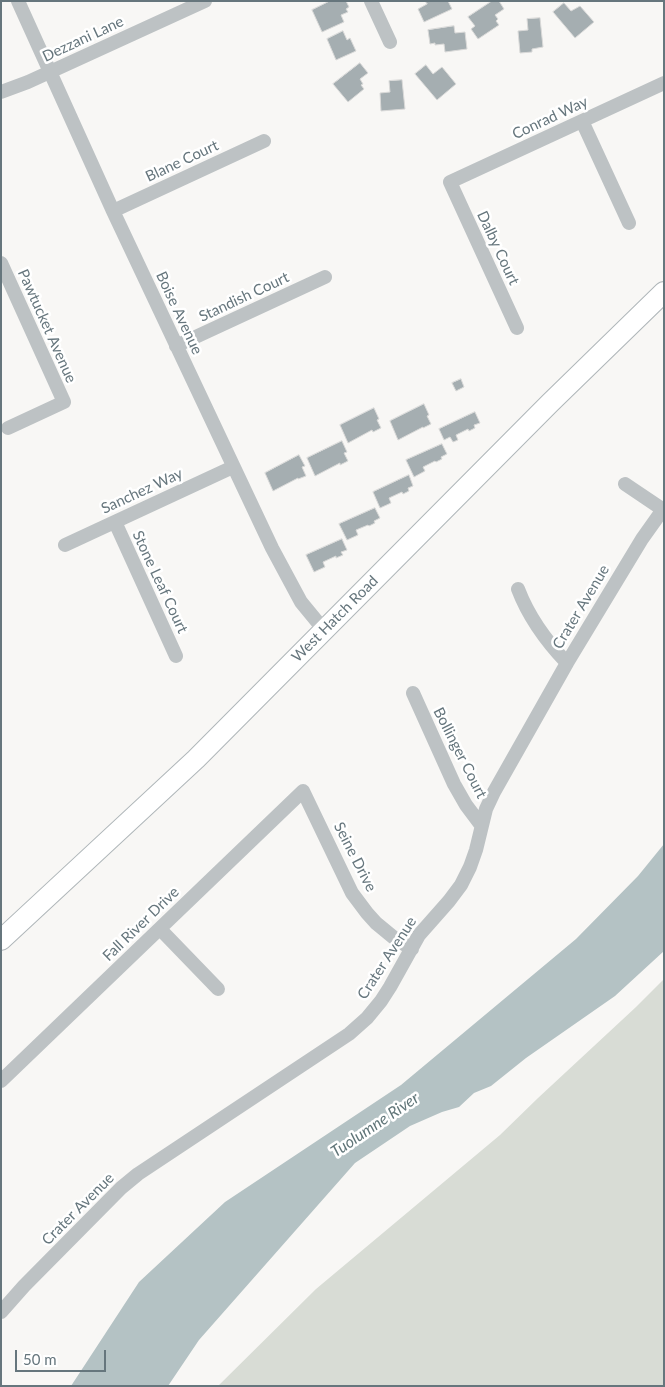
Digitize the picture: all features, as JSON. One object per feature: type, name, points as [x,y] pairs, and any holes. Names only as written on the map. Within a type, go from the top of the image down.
[{"type":"main road","name":"West Hatch Road","points":[[1,940],[196,759],[664,292]]},
{"type":"street","name":"Boise Avenue","points":[[18,1],[113,211],[286,576],[301,602],[324,630]]},
{"type":"street","name":"Dezzani Lane","points":[[1,92],[50,72],[176,7],[204,1]]},
{"type":"street","points":[[371,1],[390,42]]},
{"type":"street","name":"Conrad Way","points":[[450,182],[664,84]]},
{"type":"street","points":[[582,121],[629,223]]},
{"type":"street","name":"Blane Court","points":[[113,211],[264,141]]},
{"type":"street","name":"Dalby Court","points":[[450,182],[517,328]]},
{"type":"street","name":"Pawtucket Avenue","points":[[1,264],[64,402],[8,428]]},
{"type":"street","name":"Standish Court","points":[[176,346],[325,277]]},
{"type":"street","name":"Sanchez Way","points":[[65,545],[233,467]]},
{"type":"street","points":[[625,484],[663,509]]},
{"type":"street","name":"Crater Avenue","points":[[1,1312],[52,1258],[132,1179],[349,1034],[367,1018],[390,987],[419,935],[449,902],[461,885],[470,867],[486,809],[494,792],[567,663],[642,539],[663,509]]},
{"type":"street","name":"Stone Leaf Court","points":[[115,522],[176,656]]},
{"type":"street","points":[[518,589],[524,606],[538,630],[550,646],[567,663]]},
{"type":"street","name":"Bollinger Court","points":[[413,693],[454,784],[466,805],[482,825]]},
{"type":"street","name":"Fall River Drive","points":[[1,1081],[303,790]]},
{"type":"street","name":"Seine Drive","points":[[303,790],[352,893],[376,923],[412,949]]},
{"type":"street","points":[[160,929],[218,989]]},
{"type":"shaded area","points":[[664,979],[664,1386],[218,1386],[316,1289],[500,1135]]},
{"type":"water","name":"Tuolumne River","points":[[664,844],[664,951],[615,996],[526,1058],[491,1086],[474,1093],[459,1107],[410,1126],[355,1163],[199,1340],[168,1386],[71,1386],[139,1282],[225,1202],[401,1085],[576,939],[638,876]]},
{"type":"building","points":[[330,1],[346,1],[349,7],[346,9],[348,12],[341,15],[344,22],[322,32],[312,10]]},
{"type":"building","points":[[425,1],[448,1],[452,9],[424,22],[418,9],[427,4]]},
{"type":"building","points":[[492,1],[499,1],[504,9],[495,15],[499,25],[478,39],[471,29],[475,26],[468,17]]},
{"type":"building","points":[[564,3],[571,11],[580,6],[594,22],[575,38],[553,12]]},
{"type":"building","points":[[540,18],[543,47],[532,49],[532,52],[520,53],[518,31],[528,30],[527,19]]},
{"type":"building","points":[[454,26],[455,33],[465,32],[467,49],[445,52],[444,44],[430,44],[428,30]]},
{"type":"building","points":[[343,31],[347,40],[350,38],[356,51],[336,60],[327,39]]},
{"type":"building","points":[[360,63],[368,73],[360,79],[364,89],[348,102],[333,84]]},
{"type":"building","points":[[426,65],[433,74],[442,67],[456,84],[437,100],[415,74]]},
{"type":"building","points":[[402,80],[405,109],[381,111],[380,93],[390,92],[389,81]]},
{"type":"building","points":[[461,379],[464,387],[456,391],[452,383]]},
{"type":"building","points":[[424,404],[431,424],[398,440],[390,421]]},
{"type":"building","points":[[374,408],[381,428],[373,432],[372,430],[348,443],[340,425]]},
{"type":"building","points":[[475,412],[480,423],[474,425],[475,428],[456,435],[458,440],[453,442],[450,437],[444,440],[439,429]]},
{"type":"building","points":[[342,441],[347,452],[344,453],[348,461],[315,476],[307,458]]},
{"type":"building","points":[[442,444],[447,454],[441,457],[442,459],[423,467],[425,471],[414,477],[406,460]]},
{"type":"building","points":[[299,455],[305,466],[302,467],[306,476],[273,491],[265,473]]},
{"type":"building","points":[[409,475],[413,486],[408,488],[409,491],[389,498],[391,503],[380,508],[373,492]]},
{"type":"building","points":[[375,508],[380,518],[369,526],[356,530],[358,535],[347,540],[339,524]]},
{"type":"building","points":[[342,539],[347,550],[341,552],[343,555],[323,562],[325,567],[314,572],[306,555]]}]
